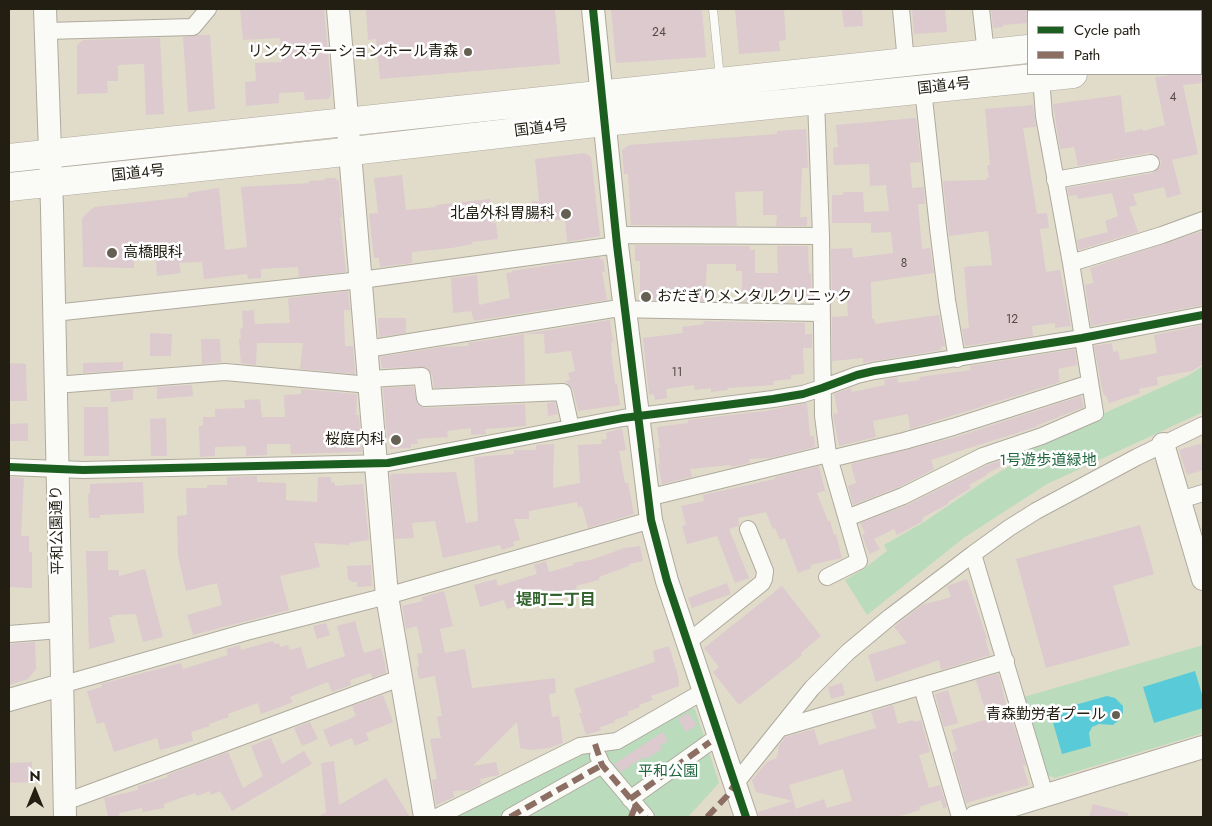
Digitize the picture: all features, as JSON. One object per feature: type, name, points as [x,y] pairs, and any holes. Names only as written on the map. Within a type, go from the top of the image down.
[{"type":"highway","name":"国道4号","points":[[9,158],[1027,49]]},
{"type":"highway","name":"国道4号","points":[[9,187],[350,152],[604,122],[1065,75]]},
{"type":"street","name":"平和公園通り","points":[[46,9],[65,809]]},
{"type":"street","points":[[46,31],[193,27],[208,9]]},
{"type":"street","points":[[338,9],[387,596],[425,817]]},
{"type":"street","points":[[593,9],[617,240],[651,520],[667,581],[746,817]]},
{"type":"street","points":[[901,9],[906,62]]},
{"type":"street","points":[[981,9],[986,54]]},
{"type":"street","points":[[847,518],[904,496],[982,456],[1042,436],[1095,414],[1071,263],[1044,116],[1041,78]]},
{"type":"street","points":[[923,89],[947,300],[958,359]]},
{"type":"street","points":[[816,100],[821,236],[823,416],[829,457],[859,561],[827,577]]},
{"type":"street","points":[[1055,180],[1151,163]]},
{"type":"street","points":[[1071,263],[1162,235],[1203,220]]},
{"type":"street","points":[[54,313],[361,280],[617,240],[821,236]]},
{"type":"street","points":[[367,349],[613,309],[821,313]]},
{"type":"street","points":[[9,467],[57,470],[376,464],[448,453],[637,416],[773,399],[822,388],[866,373],[1082,338],[1203,315]]},
{"type":"street","points":[[55,385],[225,372],[369,382],[422,376],[425,398],[563,392],[570,428]]},
{"type":"street","points":[[647,498],[936,432],[1090,383]]},
{"type":"street","points":[[735,784],[812,688],[848,652],[890,617],[1008,528],[1036,511],[1203,425]]},
{"type":"street","points":[[1163,444],[1202,570]]},
{"type":"street","points":[[1180,500],[1203,493]]},
{"type":"street","points":[[9,700],[246,632],[387,596],[651,520]]},
{"type":"street","points":[[688,642],[762,583],[765,571],[748,529]]},
{"type":"street","points":[[973,554],[1045,794]]},
{"type":"street","points":[[9,634],[60,630]]},
{"type":"street","points":[[781,728],[1006,661]]},
{"type":"street","points":[[65,809],[400,678]]},
{"type":"street","points":[[922,687],[960,817]]},
{"type":"street","points":[[437,817],[580,746],[617,741],[704,691]]},
{"type":"street","points":[[595,744],[602,765],[636,810],[710,742]]},
{"type":"street","points":[[975,817],[1022,810],[1045,794],[1203,747]]},
{"type":"street","points":[[510,817],[602,765]]},
{"type":"lane","points":[[713,9],[721,82]]},
{"type":"green space","name":"1号遊歩道緑地","points":[[1203,366],[1203,412],[1047,484],[965,537],[867,615],[845,580],[887,551],[884,545],[924,522],[983,482],[1028,455],[1029,447],[1189,375]]},
{"type":"green space","name":"青森勤労者プール","points":[[1203,645],[1203,733],[1055,778],[1047,775],[1024,697]]},
{"type":"green space","name":"平和公園","points":[[686,706],[695,709],[719,783],[688,817],[455,817],[581,755],[628,744]]},
{"type":"water","points":[[1195,671],[1203,698],[1203,708],[1154,723],[1143,687]]},
{"type":"water","points":[[1107,696],[1115,698],[1123,706],[1123,713],[1119,720],[1113,725],[1099,724],[1092,727],[1089,733],[1091,746],[1062,754],[1050,712]]},
{"type":"building","points":[[240,9],[324,9],[331,86],[331,95],[328,99],[305,100],[304,92],[279,93],[279,103],[246,106],[245,82],[256,81],[255,63],[282,62],[280,38],[243,40]]},
{"type":"building","name":"リンクステーションホール青森","points":[[366,9],[555,9],[560,64],[380,79],[376,39],[368,40]]},
{"type":"building","points":[[611,9],[702,9],[706,57],[616,63]]},
{"type":"building","points":[[735,9],[784,9],[786,40],[779,41],[780,51],[739,54]]},
{"type":"building","points":[[842,9],[862,9],[863,26],[844,27]]},
{"type":"building","points":[[912,9],[945,9],[947,32],[914,34]]},
{"type":"building","points":[[991,9],[1028,9],[1027,23],[1003,25],[1003,27],[993,28]]},
{"type":"building","points":[[210,35],[215,109],[188,112],[183,37]]},
{"type":"building","points":[[160,38],[164,114],[146,115],[144,64],[118,65],[118,81],[107,81],[108,93],[77,94],[77,45],[83,40]]},
{"type":"building","points":[[1203,74],[1203,83],[1183,85],[1198,154],[1172,160],[1181,194],[1167,198],[1164,187],[1133,194],[1137,205],[1129,207],[1138,232],[1079,250],[1077,240],[1108,232],[1105,221],[1118,216],[1112,193],[1078,199],[1077,195],[1069,196],[1067,188],[1153,173],[1160,167],[1161,161],[1155,154],[1149,153],[1078,166],[1074,147],[1060,149],[1053,104],[1121,95],[1125,133],[1143,129],[1143,131],[1165,125],[1155,77]]},
{"type":"building","points":[[1033,105],[1036,127],[1023,128],[1037,214],[1047,213],[1049,228],[1040,229],[1046,272],[1060,270],[1071,326],[1055,328],[1055,323],[1032,326],[1033,336],[965,346],[962,329],[969,328],[964,267],[992,265],[988,231],[949,236],[943,181],[987,180],[986,178],[989,177],[987,165],[990,165],[985,109]]},
{"type":"building","points":[[916,118],[921,162],[910,163],[912,188],[924,187],[925,204],[918,204],[922,249],[930,248],[934,273],[871,282],[872,319],[874,319],[875,324],[939,315],[945,346],[941,347],[941,350],[863,363],[863,358],[832,361],[832,317],[848,316],[847,298],[832,298],[831,249],[852,248],[853,258],[893,253],[891,232],[871,233],[871,223],[832,223],[832,195],[843,195],[843,192],[863,192],[864,212],[889,211],[886,185],[870,186],[869,164],[834,165],[833,148],[838,147],[836,125]]},
{"type":"building","points":[[806,129],[808,168],[802,168],[800,217],[807,217],[807,226],[776,226],[777,215],[763,215],[763,191],[735,192],[737,226],[631,225],[628,174],[624,174],[622,150],[629,145],[777,134],[777,131]]},
{"type":"building","points":[[585,153],[591,157],[600,236],[567,242],[565,219],[534,223],[532,201],[539,201],[535,159]]},
{"type":"building","points":[[402,175],[406,210],[490,199],[493,223],[496,223],[498,239],[472,242],[472,244],[452,248],[412,252],[412,263],[380,267],[379,258],[374,258],[369,214],[378,213],[374,178]]},
{"type":"building","points":[[325,178],[335,178],[339,181],[342,217],[340,217],[346,272],[299,277],[298,267],[261,269],[261,278],[248,279],[247,274],[204,279],[202,262],[179,263],[181,273],[157,276],[156,260],[134,260],[134,268],[83,267],[82,218],[94,207],[188,197],[188,193],[219,188],[225,250],[247,247],[241,187],[309,183],[309,181],[325,180]]},
{"type":"building","points":[[1203,231],[1203,305],[1091,326],[1085,285],[1094,283],[1090,268]]},
{"type":"building","points":[[635,245],[750,246],[750,250],[755,250],[755,273],[778,273],[777,246],[808,246],[812,298],[756,298],[756,302],[742,301],[742,271],[736,271],[736,264],[707,264],[705,301],[640,300],[640,261],[635,261]]},
{"type":"building","points":[[600,257],[600,259],[603,259],[605,272],[602,272],[607,300],[474,321],[471,311],[453,313],[451,278],[477,275],[479,305],[510,298],[506,273]]},
{"type":"building","points":[[348,291],[350,310],[344,310],[345,346],[353,346],[355,374],[300,369],[303,343],[257,343],[256,365],[241,363],[239,339],[241,339],[240,329],[243,328],[242,311],[254,310],[255,324],[290,323],[288,298]]},
{"type":"building","points":[[378,318],[406,318],[406,333],[379,337]]},
{"type":"building","points":[[610,320],[615,384],[617,384],[620,405],[578,411],[573,389],[565,381],[570,380],[568,373],[575,371],[571,351],[545,354],[544,334],[524,334],[525,384],[434,388],[432,374],[426,367],[382,368],[380,357],[441,347],[469,346],[468,343]]},
{"type":"building","points":[[703,321],[805,323],[805,334],[812,334],[812,348],[803,348],[804,374],[791,375],[791,379],[773,381],[774,385],[727,388],[728,390],[711,392],[711,388],[695,390],[694,385],[666,389],[667,398],[655,400],[654,394],[649,395],[643,338],[683,333],[682,327],[704,324]]},
{"type":"building","points":[[1203,325],[1203,364],[1192,371],[1157,377],[1158,385],[1139,389],[1140,393],[1109,403],[1106,395],[1104,396],[1094,346],[1112,343],[1113,352],[1118,351],[1120,360],[1157,353],[1154,335]]},
{"type":"building","points":[[150,333],[172,334],[171,356],[150,356]]},
{"type":"building","points":[[201,339],[220,339],[221,362],[202,364]]},
{"type":"building","points":[[1075,349],[1077,365],[1058,369],[1060,382],[910,429],[908,414],[873,421],[876,437],[839,446],[833,415],[838,413],[834,394],[851,388],[852,392],[885,385],[884,380],[897,377],[898,383],[920,380],[919,377],[971,370],[970,366]]},
{"type":"building","points":[[123,362],[123,370],[83,373],[83,363]]},
{"type":"building","points":[[9,363],[26,364],[27,401],[9,401]]},
{"type":"building","points":[[192,385],[193,396],[157,399],[157,387]]},
{"type":"building","points":[[413,386],[417,403],[425,408],[525,404],[526,426],[485,429],[486,434],[471,435],[471,428],[447,431],[448,437],[417,439],[418,444],[411,444],[411,448],[390,449],[390,438],[387,438],[383,388]]},
{"type":"building","points":[[133,389],[133,400],[111,402],[110,391]]},
{"type":"building","points":[[301,389],[357,394],[356,415],[359,415],[362,452],[291,454],[290,444],[267,444],[267,455],[246,456],[246,446],[215,447],[215,456],[200,457],[199,426],[203,426],[203,417],[215,417],[215,409],[245,408],[244,400],[260,399],[262,417],[285,417],[284,395],[301,394]]},
{"type":"building","points":[[1081,396],[1084,407],[1036,427],[931,460],[934,469],[899,487],[853,505],[848,486],[856,483],[851,464],[956,437]]},
{"type":"building","points":[[555,402],[558,414],[548,416],[547,403]]},
{"type":"building","points":[[807,403],[810,436],[814,436],[815,447],[770,458],[749,459],[750,463],[731,467],[730,465],[690,469],[692,477],[662,484],[658,464],[660,464],[658,448],[660,448],[657,427],[688,423],[688,420],[765,411]]},
{"type":"building","points":[[84,407],[108,407],[109,456],[84,456]]},
{"type":"building","points":[[166,418],[167,456],[151,456],[150,419]]},
{"type":"building","points":[[28,423],[28,441],[9,441],[9,424]]},
{"type":"building","points":[[622,428],[626,450],[619,451],[625,483],[628,483],[634,514],[588,528],[582,506],[578,507],[577,502],[529,511],[529,519],[514,519],[520,540],[513,542],[514,546],[502,550],[500,545],[443,558],[435,521],[412,523],[414,538],[395,539],[390,476],[392,474],[456,472],[466,523],[478,521],[474,457],[514,454],[514,450],[536,450],[536,445],[554,444],[553,488],[580,483],[578,445],[602,444],[601,440],[607,439],[606,433]]},
{"type":"building","points":[[1203,443],[1203,470],[1187,475],[1179,450]]},
{"type":"building","points":[[1026,452],[969,485],[971,488],[948,502],[948,504],[922,518],[923,521],[897,535],[894,529],[874,539],[880,549],[869,554],[862,535],[865,533],[860,523],[907,505],[987,465]]},
{"type":"building","points":[[819,466],[825,491],[817,493],[828,521],[830,521],[834,535],[836,534],[842,558],[810,565],[811,568],[798,573],[785,538],[780,540],[766,512],[738,518],[739,526],[729,529],[749,578],[735,583],[717,536],[687,544],[682,526],[686,525],[681,506],[704,501],[703,495],[775,479],[775,477]]},
{"type":"building","points":[[257,476],[257,482],[286,483],[286,500],[317,502],[318,477],[331,477],[331,482],[335,483],[335,486],[363,484],[369,540],[349,543],[349,545],[314,543],[320,567],[280,576],[289,610],[193,635],[187,615],[222,605],[217,583],[186,591],[178,556],[177,516],[187,515],[186,488],[207,488],[207,485],[227,485],[227,477]]},
{"type":"building","points":[[9,477],[24,478],[21,536],[29,536],[29,552],[32,552],[32,588],[9,587]]},
{"type":"building","points":[[143,482],[144,513],[100,515],[100,518],[89,518],[88,494],[90,494],[90,484]]},
{"type":"building","points":[[1140,525],[1154,574],[1113,586],[1130,645],[1046,668],[1016,559]]},
{"type":"building","points":[[640,546],[643,561],[629,564],[629,566],[599,577],[599,580],[576,586],[577,589],[554,594],[553,590],[525,599],[526,603],[507,609],[504,600],[480,607],[474,585],[496,579],[498,586],[537,574],[534,565],[546,561],[549,572],[624,548]]},
{"type":"building","points":[[86,551],[108,551],[108,570],[119,570],[119,576],[145,569],[163,637],[143,642],[136,614],[113,615],[113,617],[109,617],[115,642],[89,649]]},
{"type":"building","points":[[371,565],[372,586],[357,587],[357,582],[348,580],[347,566]]},
{"type":"building","points":[[967,579],[987,639],[985,639],[990,655],[941,670],[939,660],[876,682],[868,655],[907,643],[894,627],[922,605],[951,597],[947,586]]},
{"type":"building","points":[[727,583],[731,594],[692,608],[688,598]]},
{"type":"building","points":[[782,586],[821,636],[801,653],[802,655],[739,705],[713,672],[719,667],[704,648]]},
{"type":"building","points":[[444,591],[453,626],[440,629],[445,653],[465,649],[472,688],[555,678],[556,693],[549,694],[552,717],[559,716],[563,743],[549,748],[531,750],[520,748],[517,722],[473,766],[496,762],[499,775],[480,779],[481,784],[470,790],[453,791],[454,797],[436,805],[432,780],[437,779],[430,739],[441,738],[437,717],[442,716],[435,676],[419,679],[417,654],[423,653],[417,626],[406,629],[402,606],[423,601],[422,597]]},
{"type":"building","points":[[355,621],[364,653],[381,648],[386,673],[372,678],[371,673],[350,680],[351,685],[332,692],[328,682],[290,697],[293,702],[261,714],[258,703],[228,714],[229,717],[209,724],[210,726],[191,732],[193,741],[160,750],[157,738],[114,752],[104,722],[97,724],[87,691],[102,687],[101,684],[181,663],[183,669],[228,655],[226,649],[240,645],[241,650],[273,641],[275,644],[279,643],[280,647],[288,645],[290,650],[301,647],[307,669],[345,656],[337,626]]},
{"type":"building","points":[[326,623],[330,635],[317,639],[313,626]]},
{"type":"building","points":[[35,642],[36,669],[28,679],[9,685],[9,644]]},
{"type":"building","points":[[669,646],[679,686],[651,696],[653,700],[627,712],[629,715],[600,727],[601,730],[586,735],[579,713],[582,713],[574,689],[655,662],[653,651]]},
{"type":"building","points":[[996,674],[999,675],[1007,709],[1009,709],[1026,765],[1023,766],[1029,785],[966,803],[952,753],[957,750],[951,730],[988,719],[976,680]]},
{"type":"building","points":[[842,683],[845,695],[831,699],[828,687]]},
{"type":"building","points":[[948,690],[958,723],[944,727],[935,694]]},
{"type":"building","points":[[383,695],[393,722],[366,733],[369,740],[355,746],[352,738],[330,747],[323,730],[356,716],[352,706]]},
{"type":"building","points":[[893,705],[898,724],[921,720],[930,752],[919,755],[929,788],[940,785],[947,807],[943,808],[941,800],[919,807],[920,810],[897,817],[759,817],[758,812],[793,801],[756,792],[752,780],[767,762],[777,758],[779,746],[785,737],[814,729],[819,745],[876,728],[871,712]],"holes":[[[843,769],[852,801],[827,808],[824,799],[796,809],[789,785]]]},
{"type":"building","points":[[688,713],[697,725],[686,732],[678,719]]},
{"type":"building","points":[[310,722],[318,739],[302,746],[294,728]]},
{"type":"building","points":[[663,732],[668,741],[660,746],[662,749],[646,759],[644,757],[621,772],[614,764]]},
{"type":"building","points":[[271,738],[282,764],[304,751],[312,764],[232,811],[220,791],[211,795],[210,791],[197,796],[195,793],[164,804],[164,808],[143,812],[142,808],[119,813],[120,817],[108,817],[104,798],[138,790],[138,786],[168,777],[167,775],[228,752],[243,788],[263,776],[251,746]]},
{"type":"building","points":[[334,761],[339,805],[386,778],[410,817],[318,817],[326,812],[321,763]]},
{"type":"building","points":[[32,762],[32,782],[9,783],[9,763]]},
{"type":"building","points":[[1093,804],[1128,813],[1128,817],[1089,817]]},
{"type":"marked path","points":[[630,799],[710,742]]},
{"type":"marked path","points":[[595,744],[602,765],[646,817]]},
{"type":"marked path","points":[[510,817],[602,765]]},
{"type":"marked path","points":[[707,817],[727,796],[735,784]]},
{"type":"marked path","points":[[631,817],[636,805]]},
{"type":"cycle path","points":[[593,9],[617,245],[651,520],[667,581],[746,817]]},
{"type":"cycle path","points":[[9,467],[83,470],[388,463],[623,418],[803,394],[874,371],[1082,338],[1203,315]]},
{"type":"place","name":"リンクステーションホール青森","points":[[468,52]]},
{"type":"place","name":"北畠外科胃腸科","points":[[566,214]]},
{"type":"place","name":"高橋眼科","points":[[112,253]]},
{"type":"place","name":"おだぎりメンタルクリニック","points":[[646,297]]},
{"type":"place","name":"桜庭内科","points":[[396,440]]},
{"type":"place","name":"青森勤労者プール","points":[[1116,715]]},
{"type":"district","name":"堤町二丁目","points":[[556,601]]}]
